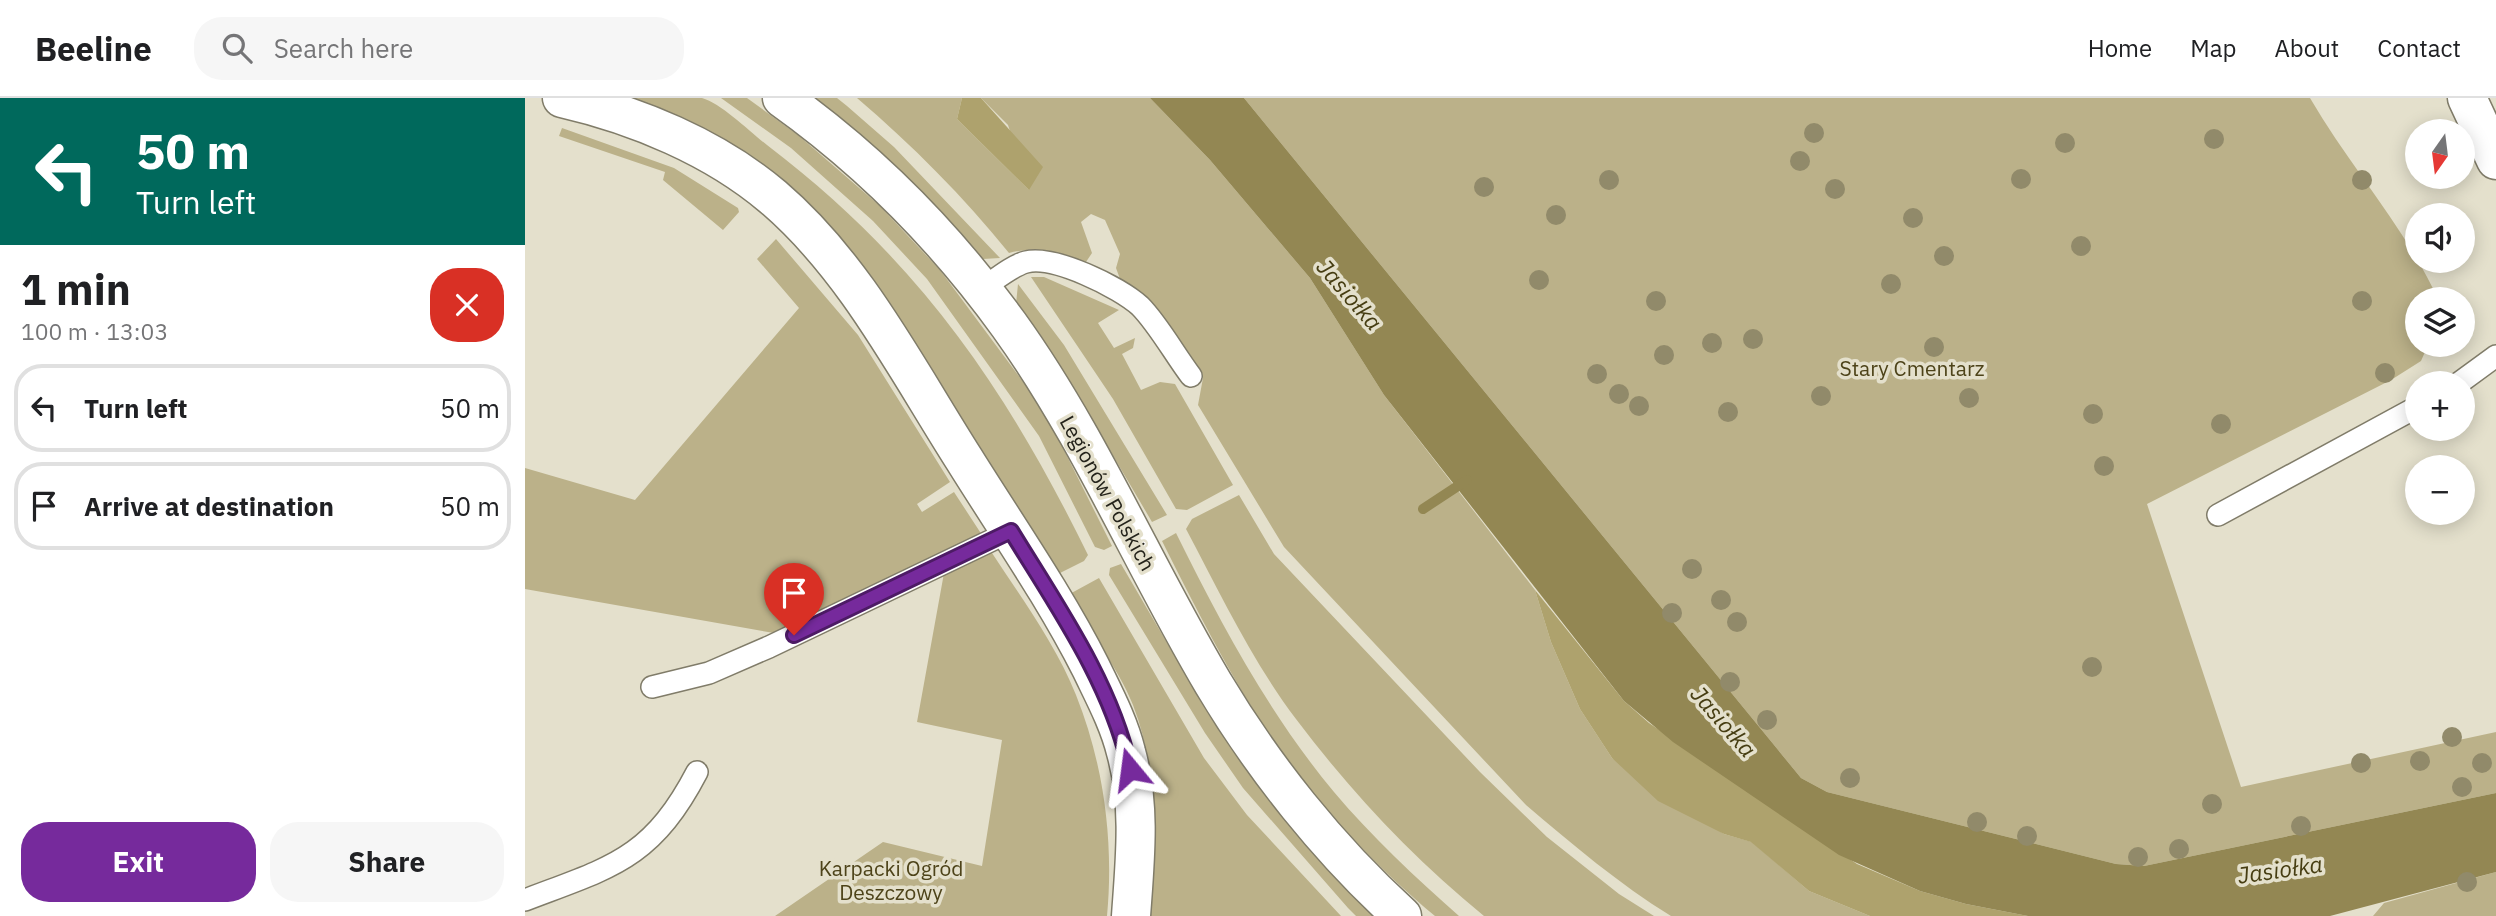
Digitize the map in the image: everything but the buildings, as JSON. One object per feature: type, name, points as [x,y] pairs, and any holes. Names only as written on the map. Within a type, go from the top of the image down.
[{"type":"street","points":[[562,98],[672,135],[743,174],[772,196],[819,242],[873,315],[1011,531],[1078,643],[1107,701],[1126,750],[1134,788],[1137,827],[1131,916]]},
{"type":"street","name":"Legionów Polskich","points":[[782,98],[814,121],[904,200],[1009,324],[1057,401],[1213,684],[1300,807],[1402,916]]},
{"type":"street","points":[[2467,98],[2496,160]]},
{"type":"lane","points":[[980,290],[1030,261],[1063,267],[1090,277],[1116,289],[1140,307],[1191,376]]},
{"type":"lane","points":[[2475,371],[2496,356]]},
{"type":"lane","points":[[2218,515],[2405,414]]},
{"type":"lane","points":[[652,687],[709,673],[769,647],[1011,531]]},
{"type":"lane","points":[[525,900],[618,864],[669,821],[697,772]]},
{"type":"lane","points":[[525,887],[553,890]]},
{"type":"green space","points":[[612,98],[702,98],[710,101],[735,118],[821,189],[869,234],[913,281],[990,381],[1057,494],[1088,555],[1084,561],[1058,574],[826,222],[792,190],[753,161],[682,118]]},
{"type":"green space","points":[[721,98],[747,98],[798,135],[880,206],[940,270],[1044,410],[1112,546],[1104,550],[1095,547],[1039,436],[927,279],[873,221],[791,148]]},
{"type":"green space","points":[[813,98],[837,98],[847,106],[894,147],[1000,258],[983,259],[973,252]]},
{"type":"green space","points":[[857,98],[962,98],[957,119],[1029,190],[1008,125],[981,98],[1150,98],[1210,160],[1310,278],[1384,395],[1535,590],[1551,642],[1580,709],[1612,758],[1724,834],[1752,842],[1809,891],[1870,916],[1671,916],[1578,849],[1526,805],[1284,547],[1198,405],[1203,378],[1169,332],[1120,279],[1116,268],[1120,254],[1105,220],[1091,214],[1081,222],[1092,253],[1084,265],[1040,250],[1009,253],[937,172]]},
{"type":"green space","name":"Stary Cmentarz","points":[[1244,98],[2310,98],[2405,239],[2405,273],[2425,273],[2432,287],[2405,287],[2405,357],[2423,357],[2421,361],[2391,380],[2147,504],[2241,787],[2496,732],[2496,793],[2144,866],[2116,864],[1827,792],[1801,778]]},
{"type":"green space","points":[[562,128],[674,168],[738,208],[739,212],[723,230],[663,180],[665,172],[559,136]]},
{"type":"green space","points":[[776,239],[858,335],[950,482],[917,504],[922,512],[954,492],[982,535],[774,633],[525,589],[525,468],[635,500],[799,308],[757,259]]},
{"type":"green space","points":[[1031,277],[1044,277],[1119,310],[1098,323],[1114,348],[1135,338],[1133,348],[1122,354],[1141,390],[1160,382],[1175,384],[1233,485],[1187,510],[1176,509],[1113,399]]},
{"type":"green space","points":[[1018,284],[1064,345],[1167,515],[1152,522],[1088,413],[1016,304]]},
{"type":"green space","points":[[1239,495],[1274,554],[1480,772],[1547,837],[1619,894],[1654,916],[1484,916],[1432,871],[1384,823],[1339,772],[1280,697],[1237,626],[1186,529],[1192,519]]},
{"type":"green space","points":[[1176,533],[1247,667],[1310,762],[1378,841],[1459,916],[1435,916],[1413,897],[1346,832],[1287,760],[1255,713],[1227,664],[1162,541]]},
{"type":"green space","name":"Karpacki Ogród Deszczowy","points":[[992,553],[1059,658],[1086,722],[1105,804],[1109,860],[1107,916],[775,916],[883,842],[982,866],[1002,740],[917,722],[944,573]]},
{"type":"green space","points":[[1121,564],[1194,689],[1377,916],[1356,916],[1243,788],[1205,733],[1109,575],[1110,568]]},
{"type":"green space","points":[[1099,578],[1204,758],[1247,815],[1341,916],[1147,916],[1152,809],[1151,783],[1142,731],[1127,691],[1066,596]]},
{"type":"green space","points":[[2496,872],[2496,916],[2373,916],[2384,903]]},
{"type":"shaded area","points":[[962,98],[981,98],[1043,167],[1029,190],[957,119]]},
{"type":"shaded area","points":[[1535,590],[1624,701],[1649,723],[1857,864],[1920,891],[1966,904],[2028,916],[1870,916],[1809,891],[1751,842],[1724,834],[1658,801],[1612,758],[1580,709],[1551,642]]},
{"type":"water","name":"Jasiołka","points":[[1150,98],[1244,98],[1801,778],[1827,792],[2116,864],[2144,866],[2496,793],[2496,872],[2330,916],[2028,916],[1966,904],[1920,891],[1839,855],[1673,742],[1624,701],[1384,395],[1310,278],[1210,160]]},
{"type":"waterway","points":[[1423,509],[1467,480]]},
{"type":"route","points":[[794,635],[1011,531],[1078,643],[1107,701],[1126,750],[1130,769]]}]
